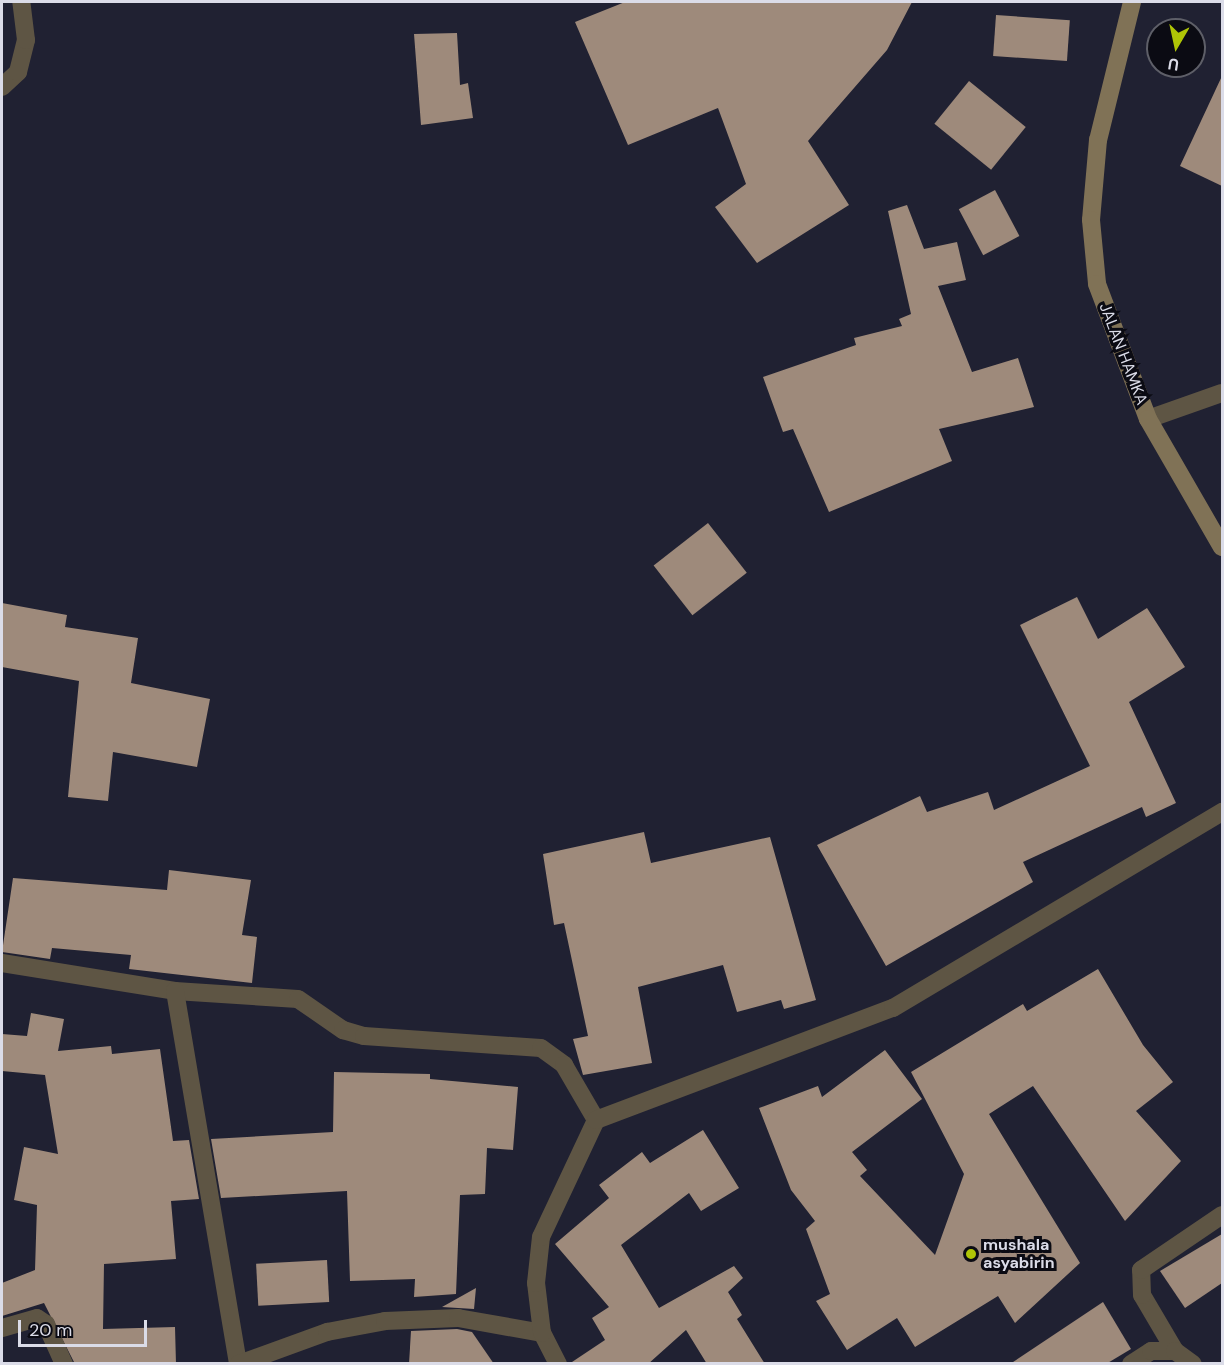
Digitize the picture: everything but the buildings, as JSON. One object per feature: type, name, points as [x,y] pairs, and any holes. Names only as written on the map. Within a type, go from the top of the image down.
[{"type":"street","points":[[2,87],[18,72],[26,40],[21,2]]},
{"type":"street","name":"JALAN HAMKA","points":[[1132,2],[1098,140],[1091,220],[1097,284],[1148,419],[1222,547]]},
{"type":"street","points":[[1148,419],[1222,393]]},
{"type":"street","points":[[558,1364],[542,1333],[536,1283],[541,1237],[596,1120],[893,1008],[1222,812]]},
{"type":"street","points":[[2,963],[175,991],[298,999],[343,1030],[364,1036],[541,1048],[564,1065],[596,1120]]},
{"type":"street","points":[[175,991],[239,1364],[327,1332],[386,1322],[458,1318],[542,1333]]},
{"type":"street","points":[[1193,1364],[1175,1351],[1142,1295],[1141,1270],[1222,1215]]},
{"type":"street","points":[[2,1328],[37,1318],[46,1324],[64,1364]]},
{"type":"street","points":[[1131,1364],[1151,1351],[1175,1351]]},
{"type":"place","name":"mushala asyabirin","points":[[971,1254]]}]
